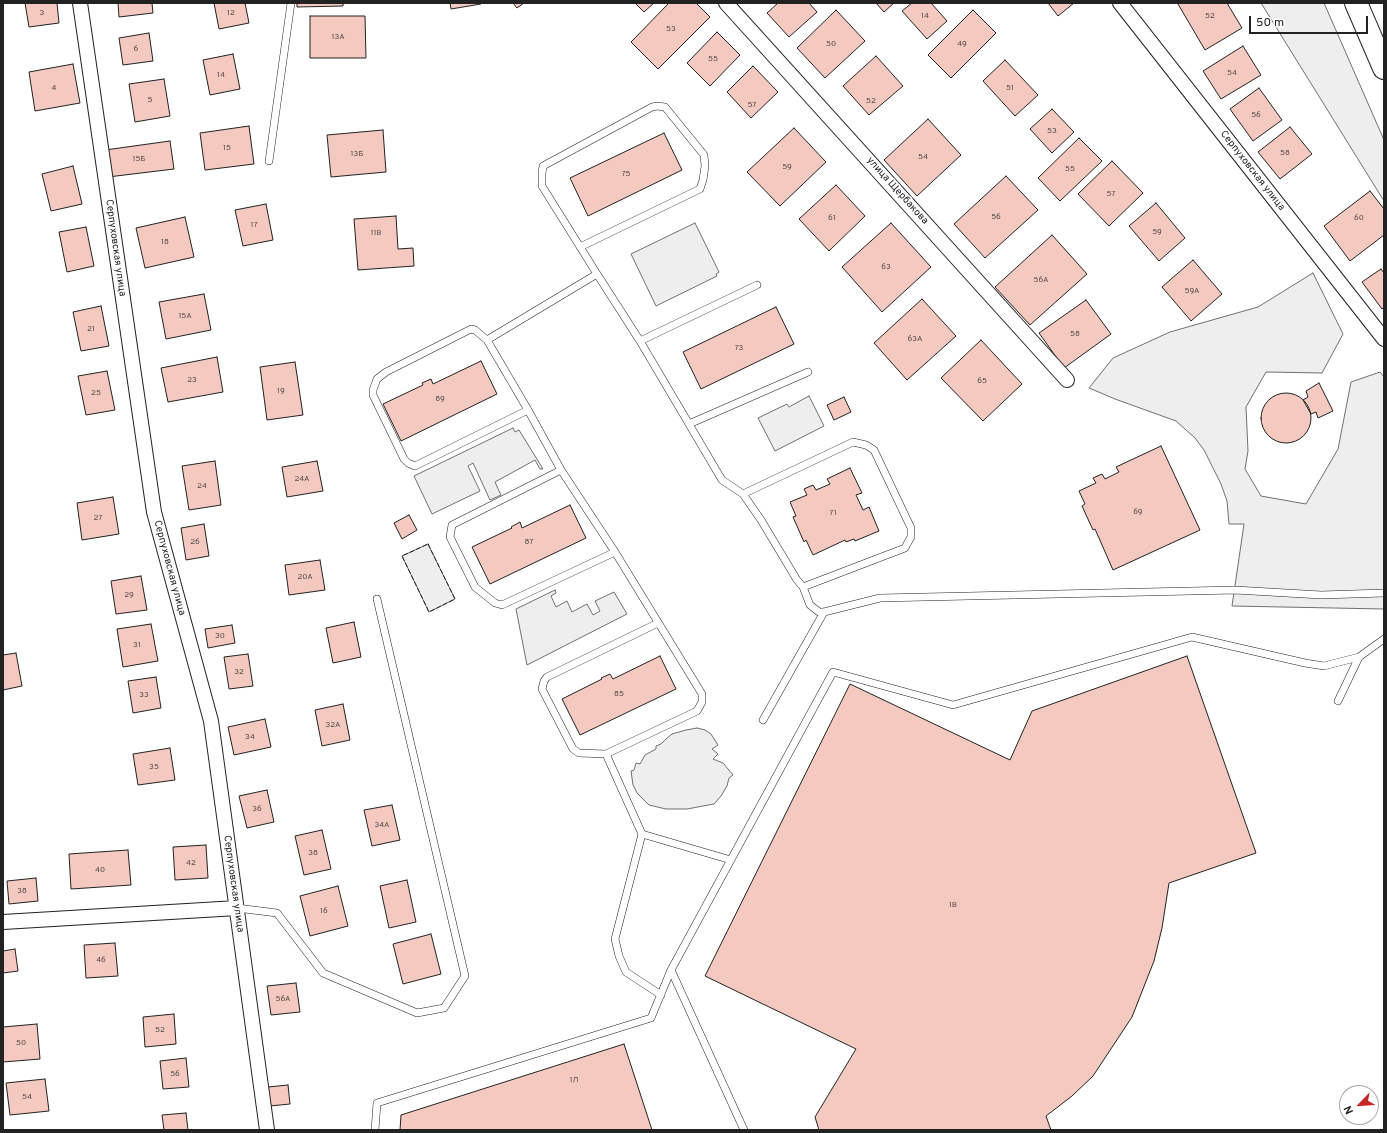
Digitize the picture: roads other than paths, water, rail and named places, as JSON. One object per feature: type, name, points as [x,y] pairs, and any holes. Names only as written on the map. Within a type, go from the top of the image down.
[{"type":"main road","points":[[1356,3],[1384,68]]},
{"type":"street","name":"Серпуховская улица","points":[[80,3],[154,512],[211,722],[267,1130]]},
{"type":"street","name":"улица Щербакова","points":[[726,3],[1067,380]]},
{"type":"street","name":"Серпуховская улица","points":[[1120,3],[1384,338]]},
{"type":"street","points":[[3,922],[237,908]]},
{"type":"lane","points":[[269,161],[291,3]]},
{"type":"lane","points":[[580,246],[700,189],[705,166],[704,155],[665,107],[652,107],[543,166],[542,186],[640,341],[722,480],[743,494],[761,520],[797,580],[803,587],[810,605],[814,609],[824,612],[880,598],[1235,590],[1320,595],[1384,593]]},
{"type":"lane","points":[[487,340],[597,274]]},
{"type":"lane","points":[[640,341],[757,285]]},
{"type":"lane","points":[[528,410],[415,466],[408,463],[404,459],[373,395],[373,390],[377,379],[386,372],[470,329],[475,330],[487,340],[528,410],[561,470],[615,552],[702,694],[702,702],[697,711],[606,754],[579,753],[573,749],[542,689],[546,677],[658,623]]},
{"type":"lane","points":[[689,424],[808,372]]},
{"type":"lane","points":[[743,494],[853,442],[866,445],[874,450],[911,528],[910,537],[905,548],[803,587]]},
{"type":"lane","points":[[561,470],[452,525],[450,537],[475,587],[495,602],[502,605],[615,552]]},
{"type":"lane","points":[[237,908],[277,913],[323,973],[417,1013],[444,1008],[465,976],[377,600]]},
{"type":"lane","points":[[763,720],[824,612]]},
{"type":"lane","points":[[375,1130],[377,1104],[651,1018],[671,970],[833,672],[953,705],[1192,637],[1324,666],[1359,658],[1384,640]]},
{"type":"lane","points":[[1338,701],[1359,658]]},
{"type":"lane","points":[[606,754],[642,834],[616,939],[619,956],[626,972],[661,995]]},
{"type":"lane","points":[[642,834],[731,860]]},
{"type":"lane","points":[[671,970],[744,1130]]}]
